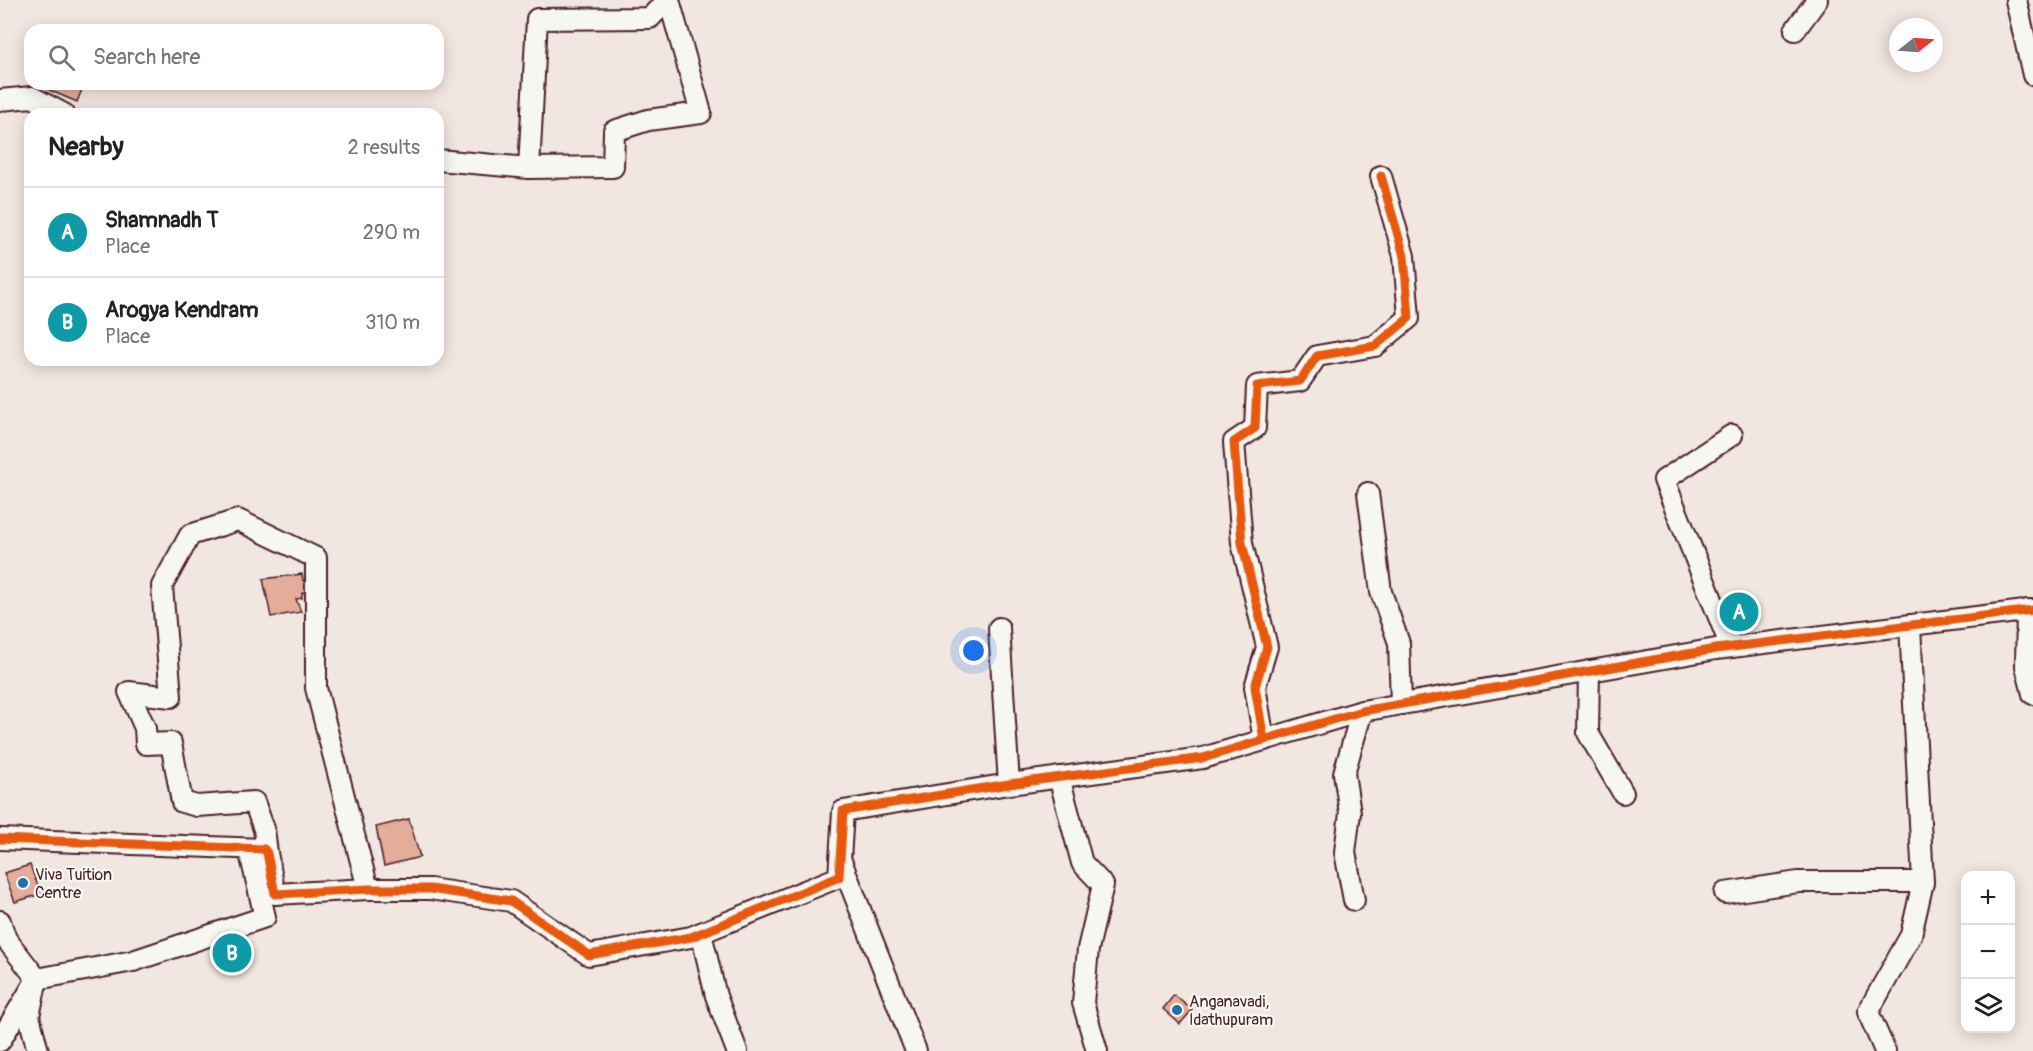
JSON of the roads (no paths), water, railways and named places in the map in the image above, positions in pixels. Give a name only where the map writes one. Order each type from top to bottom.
[{"type":"street","points":[[444,161],[530,168],[613,167],[614,130],[648,120],[700,114],[668,0],[650,18],[537,19],[530,168]]},
{"type":"street","points":[[1795,30],[1817,0]]},
{"type":"street","points":[[2016,0],[2033,75]]},
{"type":"street","points":[[0,100],[32,97],[51,108]]},
{"type":"street","points":[[1264,740],[1255,687],[1267,647],[1242,543],[1234,442],[1255,428],[1257,386],[1300,381],[1317,356],[1375,346],[1408,318],[1404,256],[1381,176]]},
{"type":"street","points":[[1731,647],[1664,480],[1732,435]]},
{"type":"street","points":[[1368,494],[1381,592],[1398,643],[1401,704]]},
{"type":"street","points":[[0,1041],[37,979],[133,961],[265,917],[258,851],[264,830],[254,802],[197,806],[182,802],[171,743],[146,744],[145,728],[129,692],[171,697],[162,586],[190,535],[238,520],[316,558],[316,688],[368,889]]},
{"type":"street","points":[[258,851],[275,894],[368,889],[430,890],[511,901],[589,955],[701,933],[839,877],[843,811],[1009,784],[1203,758],[1362,711],[1731,647],[2030,610],[2026,666],[2033,694]]},
{"type":"street","points":[[1885,1051],[1868,1012],[1911,935],[1923,882],[1911,625]]},
{"type":"street","points":[[999,628],[1009,784]]},
{"type":"street","points":[[1589,671],[1588,733],[1623,793]]},
{"type":"street","points":[[1354,900],[1346,852],[1350,813],[1344,773],[1362,711]]},
{"type":"street","points":[[1059,777],[1082,863],[1103,885],[1088,950],[1083,1003],[1097,1051]]},
{"type":"street","points":[[0,839],[258,851]]},
{"type":"street","points":[[840,858],[916,1051]]},
{"type":"street","points":[[1725,893],[1798,882],[1923,882]]},
{"type":"street","points":[[0,921],[6,939],[37,979],[29,1016],[39,1051]]},
{"type":"street","points":[[701,933],[717,996],[737,1051]]},
{"type":"place","name":"Shamnadh T","points":[[1739,612]]},
{"type":"place","name":"Viva Tuition Centre","points":[[23,883]]},
{"type":"place","name":"Arogya Kendram","points":[[232,953]]},
{"type":"place","name":"Anganavadi, Idathupuram","points":[[1177,1010]]}]
